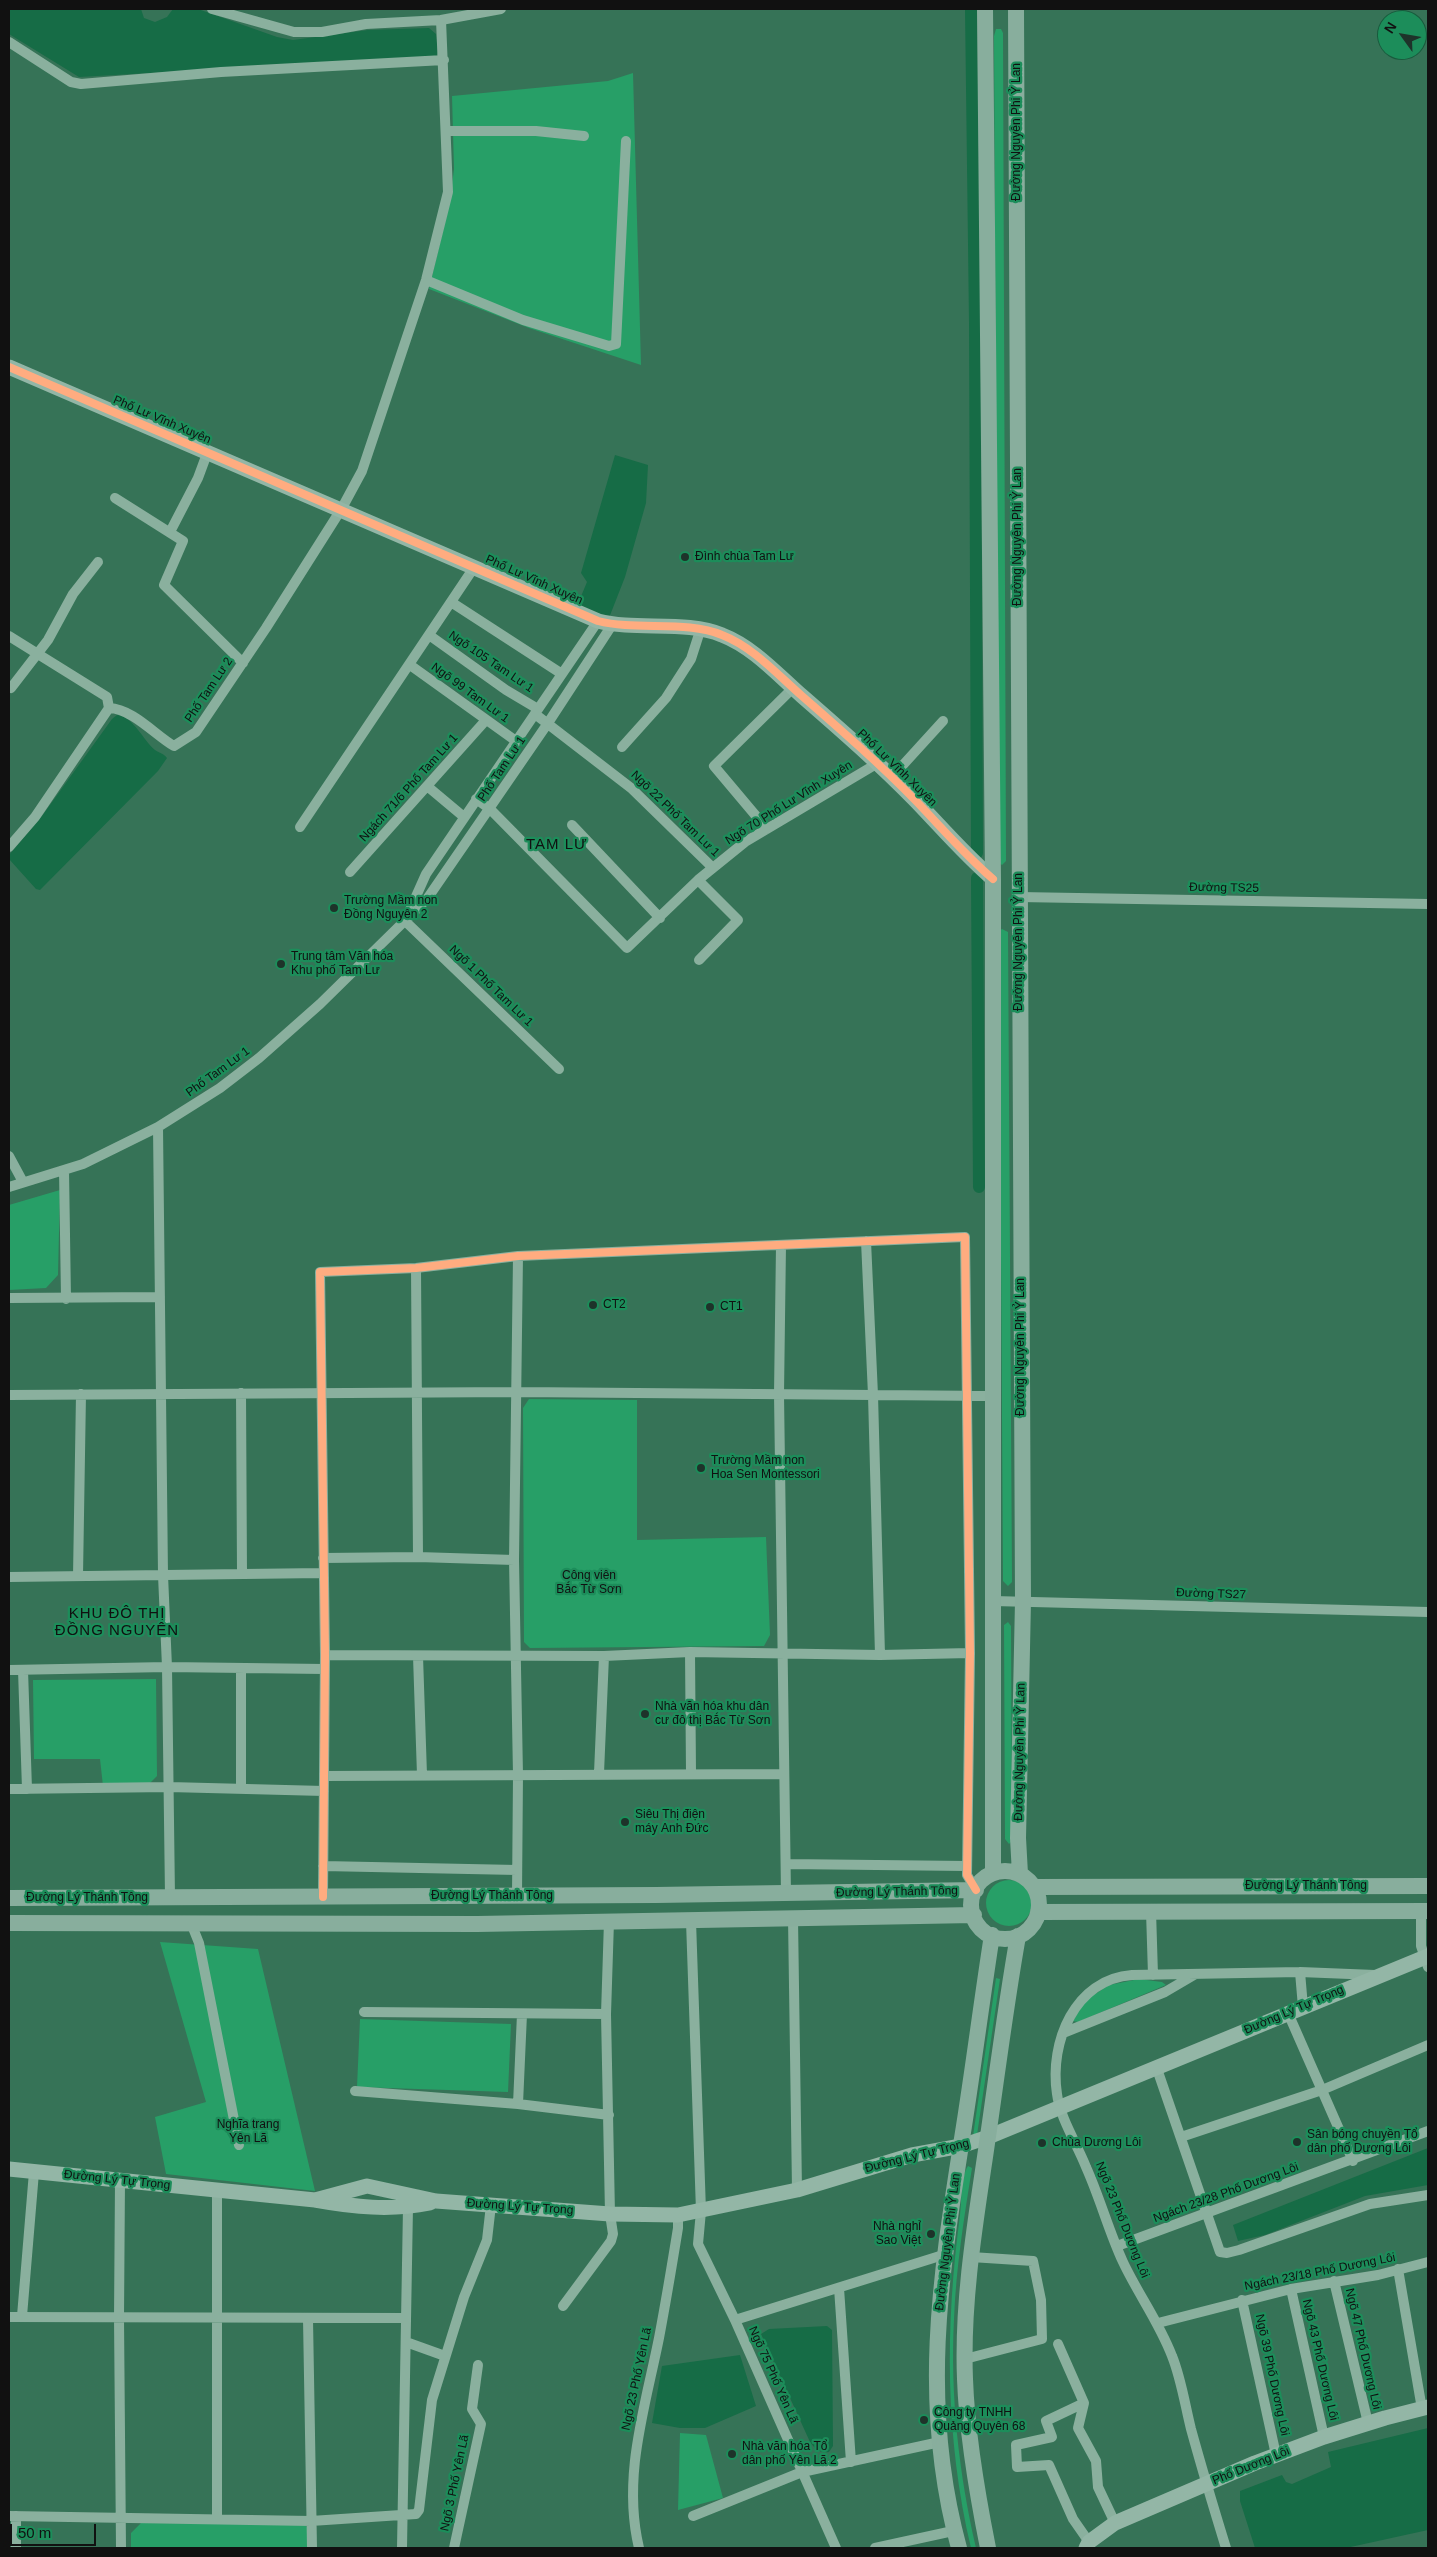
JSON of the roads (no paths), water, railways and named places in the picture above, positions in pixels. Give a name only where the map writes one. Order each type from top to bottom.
[{"type":"main road","name":"Đường Nguyên Phi Ỷ Lan","points":[[985,9],[993,879],[993,1874]]},
{"type":"main road","name":"Đường Nguyên Phi Ỷ Lan","points":[[1016,9],[1022,1601],[1018,1846],[1020,1874]]},
{"type":"main road","name":"Phố Lư Vĩnh Xuyên","points":[[9,366],[605,623],[700,630],[720,634],[742,644],[773,668],[878,763],[966,856],[993,879]]},
{"type":"main road","points":[[993,879],[1019,897]]},
{"type":"main road","points":[[1006,1871],[1020,1874],[1034,1888],[1038,1898],[1038,1912],[1031,1927],[1018,1936],[1004,1938],[992,1935],[981,1928],[974,1915],[972,1901],[976,1890],[982,1881],[993,1874],[1006,1871]]},
{"type":"main road","name":"Đường Lý Thánh Tông","points":[[1034,1888],[1428,1886]]},
{"type":"main road","name":"Đường Lý Thánh Tông","points":[[9,1898],[786,1894],[976,1890]]},
{"type":"main road","points":[[646,1895],[646,1921]]},
{"type":"main road","name":"Đường Lý Thánh Tông","points":[[1038,1912],[1425,1911]]},
{"type":"main road","name":"Đường Lý Thánh Tông","points":[[9,1923],[691,1921],[974,1915]]},
{"type":"main road","name":"Đường Nguyên Phi Ỷ Lan","points":[[959,2548],[953,2531],[940,2442],[936,2352],[943,2255],[992,1935]]},
{"type":"main road","name":"Đường Nguyên Phi Ỷ Lan","points":[[988,2548],[977,2495],[965,2359],[971,2257],[1018,1936]]},
{"type":"main road","name":"Đường Lý Tự Trọng","points":[[315,2200],[367,2186],[436,2201],[610,2214],[678,2216],[798,2190],[912,2155],[961,2146],[1060,2108],[1156,2066],[1377,1975],[1427,1960]]},
{"type":"main road","name":"Đường Lý Tự Trọng","points":[[9,2169],[315,2200],[361,2208],[408,2207],[436,2201]]},
{"type":"main road","name":"Phố Dương Lôi","points":[[1087,2545],[1115,2523],[1276,2455],[1324,2436],[1425,2408]]},
{"type":"street","points":[[212,9],[294,32],[322,32],[366,24],[441,20],[501,9]]},
{"type":"street","name":"Phố Tam Lư 2","points":[[110,708],[116,708],[133,717],[174,746],[196,732],[243,663],[342,508],[362,471],[426,280],[448,192],[444,54],[441,20]]},
{"type":"street","points":[[9,42],[71,82],[81,84],[444,54]]},
{"type":"street","points":[[446,131],[536,131],[584,136]]},
{"type":"street","points":[[426,280],[523,320],[609,346],[616,344],[626,141]]},
{"type":"street","points":[[170,532],[198,478],[208,451]]},
{"type":"street","points":[[115,498],[183,541],[164,585],[243,663]]},
{"type":"street","points":[[9,687],[11,688],[48,640],[73,594],[98,562]]},
{"type":"street","points":[[300,827],[475,566]]},
{"type":"street","points":[[451,602],[562,674]]},
{"type":"street","name":"Phố Tam Lư 1","points":[[405,921],[426,874],[464,817],[562,674],[605,623]]},
{"type":"street","name":"Phố Tam Lư 1","points":[[9,1187],[83,1164],[158,1127],[220,1088],[259,1058],[320,1004],[427,899],[548,724],[605,623]]},
{"type":"street","points":[[622,747],[666,698],[691,659],[700,630]]},
{"type":"street","name":"Ngõ 105 Tam Lư 1","points":[[430,635],[536,711],[548,724]]},
{"type":"street","points":[[9,636],[36,655],[106,697],[110,708],[35,817],[9,847]]},
{"type":"street","name":"Ngõ 99 Tam Lư 1","points":[[410,665],[516,742]]},
{"type":"street","points":[[767,829],[714,766],[793,688]]},
{"type":"street","name":"Ngách 71/6 Phố Tam Lư 1","points":[[350,872],[486,720]]},
{"type":"street","points":[[892,777],[942,721]]},
{"type":"street","name":"Ngõ 22 Phố Tam Lư 1","points":[[548,724],[632,788],[713,868]]},
{"type":"street","name":"Ngõ 70 Phố Lư Vĩnh Xuyên","points":[[490,809],[627,948],[698,880],[745,842],[878,763]]},
{"type":"street","points":[[427,786],[464,817]]},
{"type":"street","points":[[476,800],[490,809]]},
{"type":"street","points":[[572,825],[660,918]]},
{"type":"street","points":[[698,880],[738,920],[699,960]]},
{"type":"street","name":"Đường TS25","points":[[1019,897],[1428,904]]},
{"type":"street","name":"Ngõ 1 Phố Tam Lư 1","points":[[405,921],[559,1069]]},
{"type":"street","points":[[158,1127],[163,1575],[167,1667],[170,1898]]},
{"type":"street","points":[[9,1156],[23,1182]]},
{"type":"street","points":[[64,1170],[66,1299]]},
{"type":"street","points":[[323,1897],[325,1655],[322,1573],[320,1272],[416,1268],[518,1256],[965,1237],[970,1653],[967,1875],[976,1890]]},
{"type":"street","points":[[866,1241],[873,1395],[880,1655]]},
{"type":"street","points":[[781,1245],[778,1394],[786,1894]]},
{"type":"street","points":[[517,1895],[518,1775],[514,1560],[518,1392],[518,1256]]},
{"type":"street","points":[[416,1268],[418,1557]]},
{"type":"street","points":[[9,1298],[160,1298]]},
{"type":"street","points":[[9,1395],[518,1392],[993,1396]]},
{"type":"street","points":[[241,1393],[242,1574]]},
{"type":"street","points":[[78,1576],[81,1394]]},
{"type":"street","points":[[323,1558],[418,1557],[514,1560]]},
{"type":"street","points":[[9,1577],[322,1573]]},
{"type":"street","name":"Đường TS27","points":[[993,1600],[1428,1612]]},
{"type":"street","points":[[325,1655],[604,1656],[690,1652],[880,1655],[970,1653]]},
{"type":"street","points":[[690,1652],[691,1773]]},
{"type":"street","points":[[418,1656],[422,1775]]},
{"type":"street","points":[[599,1773],[604,1656]]},
{"type":"street","points":[[9,1670],[167,1667],[324,1669]]},
{"type":"street","points":[[240,1789],[241,1668]]},
{"type":"street","points":[[23,1670],[27,1789]]},
{"type":"street","points":[[324,1776],[599,1773],[784,1774]]},
{"type":"street","points":[[9,1789],[169,1787],[324,1791]]},
{"type":"street","points":[[786,1864],[967,1866]]},
{"type":"street","points":[[323,1866],[517,1870]]},
{"type":"street","points":[[1151,1911],[1153,1975]]},
{"type":"street","points":[[1425,1911],[1420,1938],[1427,1960]]},
{"type":"street","points":[[793,1918],[798,2190]]},
{"type":"street","points":[[562,2306],[611,2241],[613,2234],[610,2214],[606,2014],[609,1921]]},
{"type":"street","name":"Ngõ 75 Phố Yên Lã","points":[[691,1921],[701,2211],[698,2244],[735,2320],[836,2548]]},
{"type":"street","points":[[191,1923],[199,1943],[239,2145]]},
{"type":"street","points":[[1300,1972],[1303,2007]]},
{"type":"street","name":"Ngõ 23 Phố Dương Lôi","points":[[1226,2548],[1206,2484],[1173,2358],[1158,2323],[1138,2292],[1117,2246],[1094,2183],[1060,2108],[1056,2082],[1063,2033],[1076,2006],[1100,1984],[1121,1976],[1300,1972],[1377,1975]]},
{"type":"street","points":[[1063,2033],[1165,1992],[1195,1974]]},
{"type":"street","points":[[364,2012],[606,2014]]},
{"type":"street","points":[[1288,2013],[1352,2161]]},
{"type":"street","points":[[518,2104],[522,2014]]},
{"type":"street","points":[[1181,2137],[1322,2090],[1428,2045]]},
{"type":"street","points":[[1156,2066],[1220,2252],[1228,2253],[1370,2204],[1428,2195]]},
{"type":"street","points":[[355,2091],[518,2104],[609,2115]]},
{"type":"street","name":"Ngách 23/28 Phố Dương Lôi","points":[[1117,2246],[1352,2161],[1428,2131]]},
{"type":"street","points":[[22,2316],[34,2172]]},
{"type":"street","points":[[120,2180],[118,2318],[121,2548]]},
{"type":"street","points":[[217,2191],[217,2518]]},
{"type":"street","points":[[16,2548],[12,2516],[311,2521],[414,2515],[419,2510],[432,2400],[464,2297],[487,2240],[491,2205]]},
{"type":"street","points":[[402,2548],[408,2207]]},
{"type":"street","name":"Ngõ 23 Phố Yên Lã","points":[[639,2548],[634,2530],[631,2492],[635,2452],[660,2336],[678,2228],[678,2216]]},
{"type":"street","points":[[735,2320],[943,2255]]},
{"type":"street","points":[[965,2359],[1042,2339],[1041,2300],[1033,2261],[971,2257]]},
{"type":"street","name":"Ngách 23/18 Phố Dương Lôi","points":[[1158,2323],[1291,2288],[1334,2282],[1428,2262]]},
{"type":"street","points":[[1398,2269],[1425,2408]]},
{"type":"street","name":"Ngõ 47 Phố Dương Lôi","points":[[1334,2282],[1368,2423]]},
{"type":"street","points":[[839,2288],[851,2462]]},
{"type":"street","name":"Ngõ 43 Phố Dương Lôi","points":[[1291,2288],[1324,2436]]},
{"type":"street","name":"Ngõ 39 Phố Dương Lôi","points":[[1242,2300],[1276,2455]]},
{"type":"street","points":[[9,2317],[406,2318]]},
{"type":"street","points":[[308,2319],[312,2548]]},
{"type":"street","points":[[406,2342],[445,2356]]},
{"type":"street","points":[[1058,2344],[1084,2403],[1078,2428],[1096,2461],[1098,2487],[1115,2523]]},
{"type":"street","name":"Ngõ 3 Phố Yên Lã","points":[[454,2548],[481,2424],[472,2409],[478,2365]]},
{"type":"street","points":[[1084,2403],[1046,2421],[1052,2437],[1016,2445],[1017,2467],[1049,2466],[1087,2545]]},
{"type":"street","points":[[693,2516],[802,2472],[940,2442]]},
{"type":"street","points":[[875,2548],[953,2531]]},
{"type":"waterway","points":[[971,9],[975,322],[977,853]]},
{"type":"waterway","points":[[977,878],[979,1187]]},
{"type":"place","name":"Đình chùa Tam Lư","points":[[685,557]]},
{"type":"place","name":"Trường Mầm non Đồng Nguyên 2","points":[[334,908]]},
{"type":"place","name":"Trung tâm Văn hóa Khu phố Tam Lư","points":[[281,964]]},
{"type":"place","name":"CT2","points":[[593,1305]]},
{"type":"place","name":"CT1","points":[[710,1307]]},
{"type":"place","name":"Trường Mầm non Hoa Sen Montessori","points":[[701,1468]]},
{"type":"place","name":"Nhà văn hóa khu dân cư đô thị Bắc Từ Sơn","points":[[645,1714]]},
{"type":"place","name":"Siêu Thị điện máy Anh Đức","points":[[625,1822]]},
{"type":"place","name":"Sân bóng chuyền Tổ dân phố Dương Lôi","points":[[1297,2142]]},
{"type":"place","name":"Chùa Dương Lôi","points":[[1042,2143]]},
{"type":"place","name":"Nhà nghỉ Sao Việt","points":[[931,2234]]},
{"type":"place","name":"Công ty TNHH Quảng Quyên 68","points":[[924,2420]]},
{"type":"place","name":"Nhà văn hóa Tổ dân phố Yên Lã 2","points":[[732,2454]]},
{"type":"district","name":"TAM LƯ","points":[[557,845]]},
{"type":"district","name":"KHU ĐÔ THỊ ĐỒNG NGUYÊN","points":[[117,1622]]},
{"type":"park label","name":"Công viên Bắc Từ Sơn","points":[[589,1583]]},
{"type":"park label","name":"Nghĩa trang Yên Lã","points":[[248,2132]]}]
